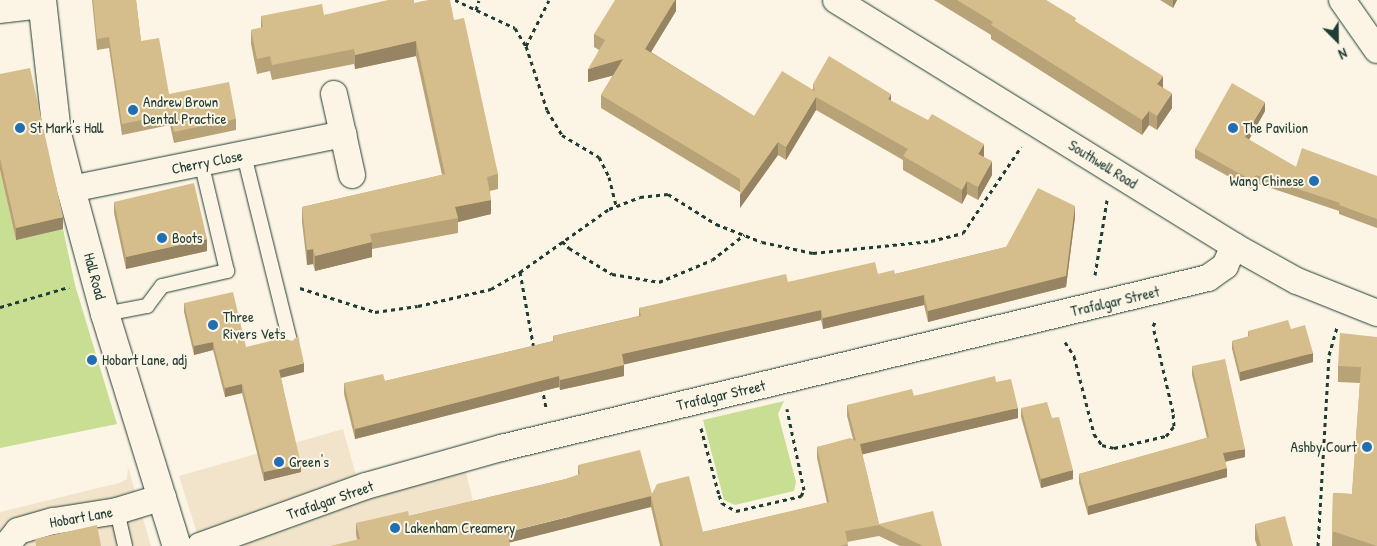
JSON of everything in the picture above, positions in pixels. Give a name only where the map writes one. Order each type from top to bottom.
[{"type":"street","name":"Southwell Road","points":[[836,0],[1038,122],[1234,246],[1296,281],[1377,314]]},
{"type":"street","points":[[1342,0],[1377,50]]},
{"type":"street","points":[[0,10],[42,3]]},
{"type":"street","name":"Hall Road","points":[[42,3],[57,134],[105,314],[177,546]]},
{"type":"street","points":[[334,94],[352,175]]},
{"type":"street","name":"Cherry Close","points":[[71,189],[342,134]]},
{"type":"street","name":"Trafalgar Street","points":[[200,546],[366,486],[551,436],[1208,278],[1225,266],[1234,246]]},
{"type":"street","name":"Hobart Lane","points":[[6,546],[18,531],[54,521],[117,511],[163,496]]},
{"type":"lane","points":[[244,155],[290,341]]},
{"type":"lane","points":[[105,314],[147,306],[162,286],[227,271],[200,162]]},
{"type":"lane","points":[[117,511],[125,546]]},
{"type":"path","points":[[455,0],[515,28],[526,46],[547,110],[562,135],[600,157],[609,178],[616,206]]},
{"type":"path","points":[[476,10],[479,0]]},
{"type":"path","points":[[526,46],[550,0]]},
{"type":"path","points":[[278,289],[303,288],[375,312],[418,306],[491,289],[520,272],[562,241],[616,206],[640,197],[668,194],[716,224],[744,235],[813,253],[884,248],[963,233],[1038,122]]},
{"type":"path","points":[[1097,306],[1094,285],[1106,202],[1120,175]]},
{"type":"path","points":[[562,241],[569,248],[612,274],[660,282],[712,260],[744,235]]},
{"type":"path","points":[[520,272],[535,356]]},
{"type":"path","points":[[0,307],[96,278]]},
{"type":"path","points":[[1051,316],[1057,338],[1068,344],[1074,356],[1094,434],[1102,445],[1114,448],[1166,436],[1174,426],[1174,412],[1153,326],[1162,310],[1157,291]]},
{"type":"path","points":[[1318,546],[1329,355],[1345,302]]},
{"type":"path","points":[[689,403],[693,418],[701,428],[719,495],[729,509],[736,511],[801,496],[804,490],[786,413],[788,401],[797,394],[794,378]]},
{"type":"path","points":[[541,382],[551,436]]},
{"type":"shaded area","points":[[343,429],[356,475],[460,448],[484,546],[201,546],[179,476]]},
{"type":"shaded area","points":[[128,467],[151,546],[0,546],[0,512],[119,483],[127,479]]},
{"type":"green space","points":[[0,170],[16,240],[63,229],[75,285],[117,424],[0,448]]},
{"type":"green space","points":[[784,401],[778,414],[796,482],[794,491],[735,505],[724,500],[703,420]]},
{"type":"building","points":[[93,0],[136,0],[141,41],[159,38],[169,94],[229,82],[236,119],[174,132],[170,114],[122,124],[109,37],[97,39]]},
{"type":"building","points":[[388,0],[414,0],[414,3],[428,0],[450,0],[454,20],[464,18],[498,174],[487,177],[491,200],[455,207],[458,218],[370,234],[372,242],[315,256],[313,249],[307,250],[302,207],[445,174],[416,41],[355,55],[354,49],[272,65],[270,56],[257,59],[251,30],[263,27],[261,16],[322,4],[324,15]]},
{"type":"building","points":[[615,0],[675,0],[645,49],[754,116],[782,71],[815,91],[813,84],[829,56],[891,94],[888,99],[928,120],[932,114],[984,144],[978,154],[992,161],[978,187],[967,181],[962,190],[903,156],[908,149],[816,97],[786,147],[778,142],[740,195],[740,179],[601,95],[623,59],[588,69],[605,40],[594,34]]},
{"type":"building","points":[[957,0],[1046,0],[1076,18],[1075,21],[1163,76],[1157,84],[1172,93],[1157,116],[1149,111],[1142,120],[991,25],[993,22]]},
{"type":"building","name":"St Mark's Hall","points":[[30,68],[63,217],[16,228],[0,158],[0,74]]},
{"type":"building","points":[[1232,83],[1265,102],[1245,137],[1296,167],[1302,148],[1377,176],[1377,219],[1339,205],[1340,203],[1256,175],[1253,181],[1195,149]]},
{"type":"building","name":"Boots","points":[[194,183],[207,239],[126,257],[114,202]]},
{"type":"building","points":[[1038,188],[1075,206],[1066,276],[928,311],[924,295],[823,318],[821,310],[622,354],[624,365],[560,380],[559,376],[355,429],[344,383],[383,374],[385,381],[554,341],[553,336],[641,316],[639,308],[786,274],[788,282],[875,262],[878,274],[894,270],[895,274],[1006,247]]},
{"type":"building","points":[[233,292],[246,347],[283,338],[292,341],[298,336],[304,363],[279,370],[301,464],[264,472],[242,384],[225,388],[213,342],[194,346],[184,303]]},
{"type":"building","points":[[1288,320],[1291,329],[1305,325],[1313,353],[1240,372],[1232,341],[1249,336],[1248,331]]},
{"type":"building","name":"Ashby Court","points":[[1340,333],[1377,337],[1377,546],[1332,531],[1333,493],[1352,494],[1361,367],[1338,366]]},
{"type":"building","points":[[1225,359],[1245,449],[1223,453],[1227,468],[1088,506],[1079,474],[1209,437],[1192,366]]},
{"type":"building","points":[[995,376],[996,382],[1011,379],[1018,408],[860,444],[879,524],[933,511],[942,546],[923,546],[879,525],[845,531],[848,544],[840,546],[663,546],[651,496],[508,532],[510,546],[330,546],[360,539],[356,523],[408,511],[409,516],[566,479],[580,474],[578,465],[640,450],[652,494],[657,484],[689,476],[703,532],[829,502],[817,447],[850,438],[856,441],[847,405],[912,389],[914,396]]},
{"type":"building","points":[[1047,402],[1052,418],[1059,417],[1073,470],[1041,479],[1021,408]]},
{"type":"building","points":[[1285,516],[1293,546],[1261,546],[1255,524]]},
{"type":"building","points":[[97,525],[101,546],[36,546],[35,539]]},
{"type":"place","name":"Andrew Brown Dental Practice","points":[[133,110]]},
{"type":"place","name":"St Mark's Hall","points":[[20,128]]},
{"type":"place","name":"The Pavilion","points":[[1233,128]]},
{"type":"place","name":"Wang Chinese","points":[[1314,181]]},
{"type":"place","name":"Boots","points":[[162,238]]},
{"type":"place","name":"Three Rivers Vets","points":[[213,325]]},
{"type":"place","name":"Hobart Lane, adj","points":[[92,360]]},
{"type":"place","name":"Ashby Court","points":[[1367,447]]},
{"type":"place","name":"Green's","points":[[279,462]]},
{"type":"place","name":"Lakenham Creamery","points":[[395,528]]}]
